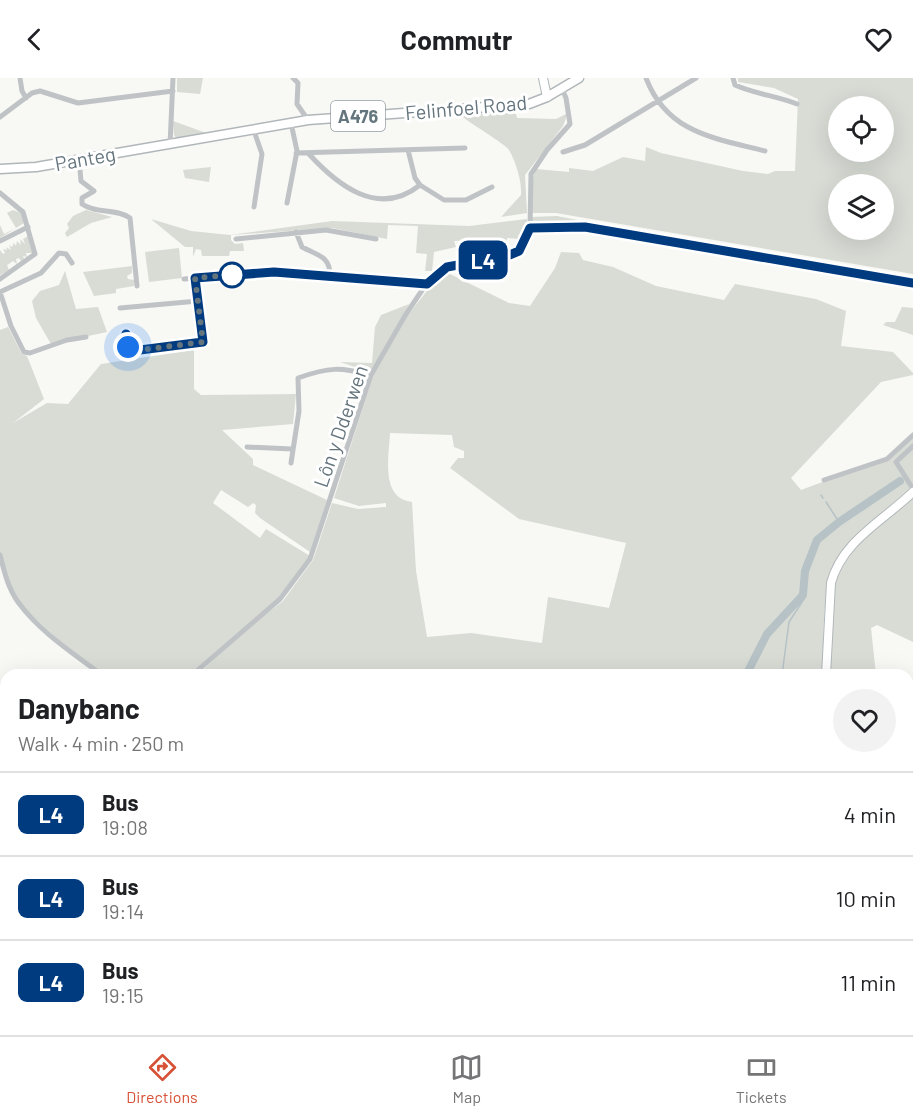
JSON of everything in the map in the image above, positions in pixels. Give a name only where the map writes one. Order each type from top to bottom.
[{"type":"main road","points":[[543,78],[547,98]]},
{"type":"main road","name":"Felinfoel Road","points":[[170,145],[308,120],[529,104],[547,98],[579,78]]},
{"type":"main road","name":"Panteg","points":[[0,169],[27,168],[170,145]]},
{"type":"main road","points":[[826,669],[831,584],[834,571],[858,538],[913,490]]},
{"type":"street","points":[[20,78],[22,92],[26,98]]},
{"type":"street","points":[[170,145],[173,78]]},
{"type":"street","points":[[292,78],[298,83],[298,107],[308,120]]},
{"type":"street","points":[[646,78],[657,102],[666,113],[685,127],[765,151]]},
{"type":"street","points":[[562,152],[585,145],[696,78]]},
{"type":"street","points":[[733,78],[735,85],[746,90],[773,95],[797,104]]},
{"type":"street","points":[[562,89],[568,105],[570,124],[547,150],[531,174],[530,225],[585,227],[913,283]]},
{"type":"street","points":[[0,117],[32,93],[40,92],[78,103],[173,91]]},
{"type":"street","points":[[287,203],[296,153],[291,123]]},
{"type":"street","points":[[254,131],[262,154],[254,207]]},
{"type":"street","points":[[296,153],[465,148]]},
{"type":"street","points":[[408,150],[415,178],[420,185],[435,196],[452,202],[466,200],[492,187]]},
{"type":"street","points":[[308,153],[364,197],[376,200],[397,199],[420,185]]},
{"type":"street","points":[[79,159],[81,181],[94,191],[82,198],[82,204],[89,208],[124,214],[130,218],[137,286]]},
{"type":"street","points":[[0,193],[9,204],[23,212],[35,254],[0,279]]},
{"type":"street","name":"Lôn y Dderwen","points":[[199,669],[280,599],[310,559],[371,375],[427,284],[447,267],[500,258],[519,251],[530,225]]},
{"type":"street","points":[[0,241],[28,227]]},
{"type":"street","points":[[236,239],[326,230],[376,239]]},
{"type":"street","points":[[296,232],[302,247],[326,259],[330,265],[330,275]]},
{"type":"street","points":[[72,263],[66,254],[59,253],[41,273],[0,292],[10,326],[24,352],[30,353],[67,340],[86,338]]},
{"type":"street","points":[[184,279],[274,272],[427,284]]},
{"type":"street","points":[[126,334],[128,347],[132,351],[201,343],[204,340],[195,278]]},
{"type":"street","points":[[120,308],[198,301]]},
{"type":"street","points":[[291,463],[299,411],[298,378],[324,368],[342,367],[371,375]]},
{"type":"street","points":[[824,480],[887,459],[913,435]]},
{"type":"street","points":[[913,446],[896,462],[913,490]]},
{"type":"street","points":[[247,447],[292,449]]},
{"type":"street","points":[[0,555],[7,582],[18,602],[48,634],[94,669]]},
{"type":"shaded area","points":[[177,78],[203,78],[200,94],[177,92]]},
{"type":"shaded area","points":[[738,78],[913,78],[913,274],[556,213],[531,213],[530,187],[536,169],[569,172],[569,168],[593,171],[623,157],[645,161],[646,147],[661,153],[743,171],[768,174],[775,171],[795,171],[798,99],[774,88],[738,82]]},
{"type":"shaded area","points":[[515,110],[517,118],[556,119],[568,113],[563,126],[525,175],[527,213],[501,217],[521,195],[514,160],[506,147],[459,114]]},
{"type":"shaded area","points":[[173,121],[209,134],[177,139],[174,135]]},
{"type":"shaded area","points":[[211,167],[209,182],[185,178],[183,170]]},
{"type":"shaded area","points":[[13,210],[21,213],[24,223],[16,228],[7,213]]},
{"type":"shaded area","points":[[86,210],[112,217],[91,223],[67,237],[65,233],[69,228],[67,224],[73,216]]},
{"type":"shaded area","points":[[557,216],[587,222],[586,224],[538,225],[532,223],[531,217]]},
{"type":"shaded area","points":[[151,219],[191,231],[230,235],[332,221],[469,226],[527,219],[527,222],[525,240],[519,250],[519,239],[507,238],[507,256],[470,260],[469,257],[479,253],[474,240],[454,241],[456,247],[434,252],[432,271],[425,271],[427,254],[416,253],[418,226],[388,225],[387,239],[332,228],[231,235],[231,240],[235,244],[243,243],[244,251],[230,251],[229,256],[202,256],[201,250],[196,249],[193,257],[193,247],[185,247]]},
{"type":"shaded area","points":[[0,225],[4,234],[16,228],[0,238]]},
{"type":"shaded area","points":[[28,236],[33,253],[26,253],[27,257],[23,256],[24,259],[21,261],[19,258],[16,259],[17,264],[13,261],[7,265],[9,270],[0,275],[0,250],[3,254],[5,253],[3,249],[7,250],[6,247],[11,250],[9,245],[12,247],[14,243],[16,246],[17,241],[21,245],[20,239],[25,244],[23,239]]},
{"type":"shaded area","points":[[672,239],[913,279],[913,281]]},
{"type":"shaded area","points":[[179,248],[182,278],[149,282],[145,252]]},
{"type":"shaded area","points":[[561,252],[579,253],[583,260],[613,267],[656,286],[724,300],[735,284],[816,299],[846,311],[841,346],[893,352],[913,375],[881,382],[791,478],[801,490],[892,456],[913,435],[913,642],[877,625],[871,628],[875,669],[826,669],[831,583],[843,554],[835,564],[827,593],[823,669],[204,669],[248,628],[283,601],[313,560],[332,503],[358,509],[386,507],[386,503],[359,506],[334,498],[373,376],[408,315],[430,287],[448,273],[509,303],[530,306],[555,268]],"holes":[[[390,433],[452,435],[454,447],[464,451],[464,458],[458,458],[450,468],[519,519],[626,543],[609,608],[548,597],[542,643],[471,633],[427,637],[416,571],[412,502],[402,499],[391,485],[388,464]]]},
{"type":"shaded area","points":[[132,266],[132,273],[127,276],[128,279],[134,280],[134,286],[116,289],[116,293],[94,296],[83,272]]},
{"type":"shaded area","points":[[65,271],[76,309],[98,307],[107,332],[51,344],[36,318],[32,301],[40,291],[59,285]]},
{"type":"shaded area","points":[[409,304],[373,368],[367,371],[340,362],[372,363],[375,327],[381,315]]},
{"type":"shaded area","points":[[902,307],[913,308],[913,335],[883,325],[886,322],[895,322]]},
{"type":"shaded area","points":[[8,327],[22,354],[27,356],[44,399],[13,423],[47,403],[68,404],[101,364],[194,350],[194,389],[201,395],[296,394],[293,424],[222,430],[253,459],[253,465],[327,500],[310,552],[260,518],[255,513],[256,505],[253,503],[248,507],[221,490],[213,503],[260,538],[266,529],[310,556],[278,598],[195,669],[96,669],[70,651],[18,602],[0,559],[0,330]]},
{"type":"waterway","points":[[749,669],[767,634],[803,595],[805,571],[817,540],[839,522],[900,481]]},
{"type":"waterway","points":[[826,502],[839,522]]},
{"type":"waterway","points":[[783,669],[789,622],[804,599]]},
{"type":"bus line","name":"L4","points":[[126,334],[129,350],[132,351],[203,342],[195,278],[274,272],[427,284],[447,267],[494,259],[519,251],[526,241],[530,228],[585,227],[913,283]]},
{"type":"route","points":[[128,347],[132,351],[203,342],[195,278],[232,275]]}]
